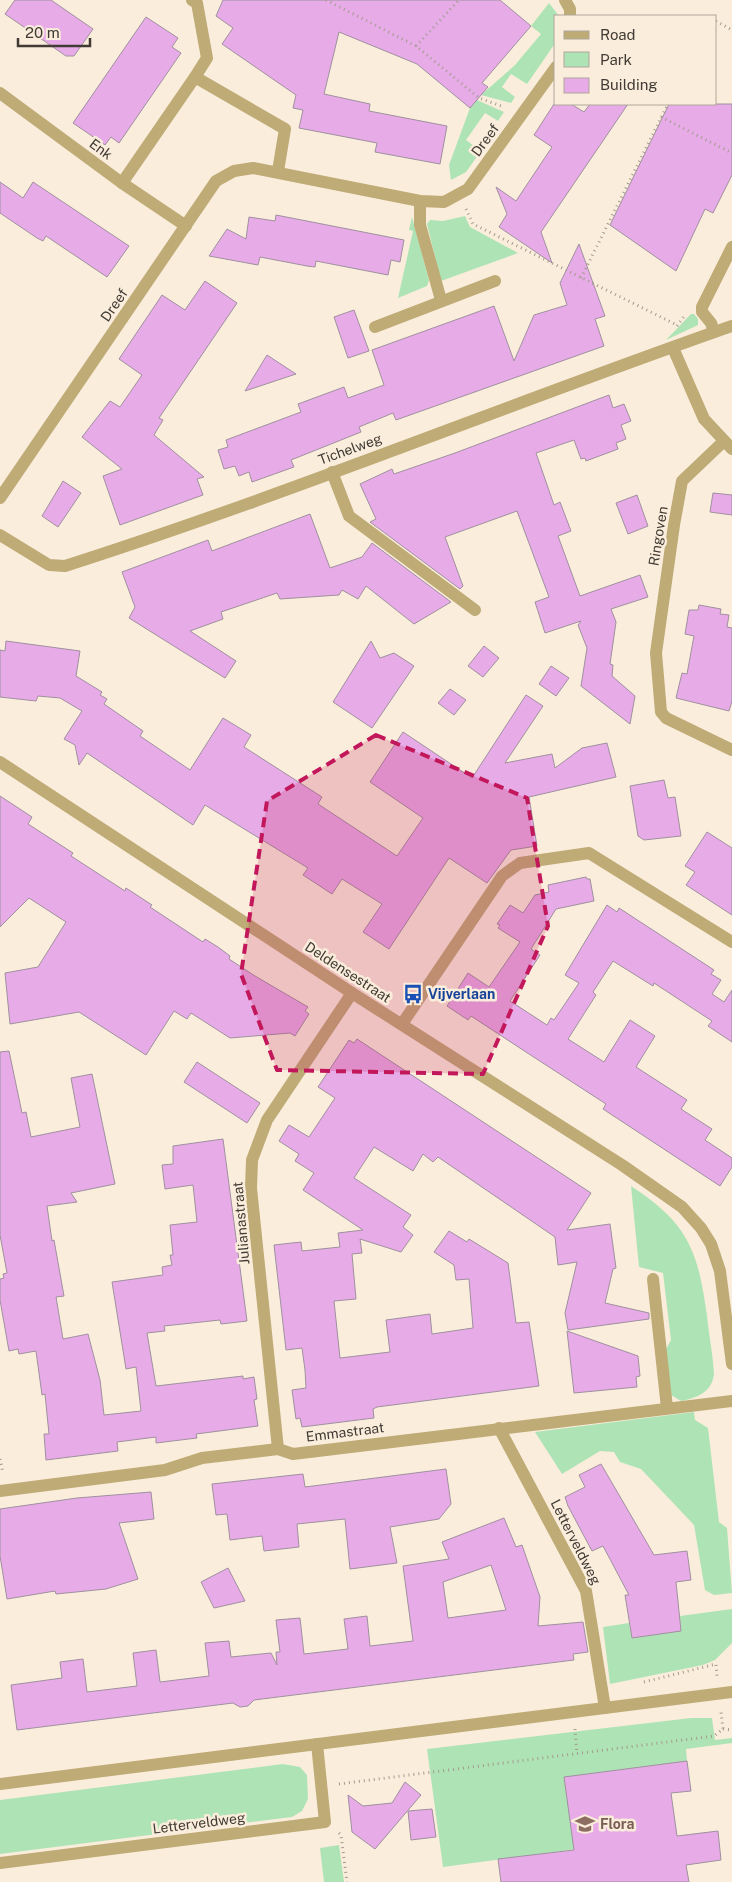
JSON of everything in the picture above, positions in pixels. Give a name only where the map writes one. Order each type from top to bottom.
[{"type":"street","points":[[122,183],[207,58],[197,3],[192,0]]},
{"type":"street","points":[[565,0],[570,8],[570,15]]},
{"type":"street","name":"Dreef","points":[[0,498],[216,181],[234,171],[253,168],[420,201],[444,202],[468,189],[554,69]]},
{"type":"street","points":[[195,77],[285,129],[278,172]]},
{"type":"street","name":"Enk","points":[[0,93],[122,183],[186,226]]},
{"type":"street","points":[[420,201],[420,224],[441,300]]},
{"type":"street","points":[[714,332],[711,323],[702,312],[703,304],[732,247]]},
{"type":"street","points":[[374,327],[494,281]]},
{"type":"street","name":"Tichelweg","points":[[0,535],[49,565],[65,566],[179,530],[732,326]]},
{"type":"street","name":"Ringoven","points":[[673,348],[704,419],[728,445],[682,481],[656,652],[661,712],[666,718],[732,750]]},
{"type":"street","points":[[332,472],[349,516],[474,610]]},
{"type":"street","name":"Deldensestraat","points":[[0,762],[352,993],[622,1165],[682,1207],[701,1228],[726,1270],[732,1364]]},
{"type":"street","points":[[402,1024],[502,876],[520,863],[589,853],[732,942]]},
{"type":"street","name":"Julianastraat","points":[[278,1449],[251,1188],[252,1160],[267,1120],[352,993]]},
{"type":"street","points":[[653,1279],[667,1408]]},
{"type":"street","name":"Emmastraat","points":[[0,1491],[165,1470],[202,1458],[278,1449],[294,1454],[732,1401]]},
{"type":"street","name":"Letterveldweg","points":[[498,1428],[586,1591],[605,1708]]},
{"type":"street","points":[[0,1784],[726,1693]]},
{"type":"street","points":[[317,1744],[325,1822]]},
{"type":"street","name":"Letterveldweg","points":[[0,1863],[325,1822]]},
{"type":"path","points":[[326,0],[416,46],[479,98],[521,115]]},
{"type":"path","points":[[335,5],[336,0]]},
{"type":"path","points":[[416,46],[459,0]]},
{"type":"path","points":[[717,22],[732,30]]},
{"type":"path","points":[[581,278],[667,105]]},
{"type":"path","points":[[661,117],[732,153]]},
{"type":"path","points":[[458,194],[473,224],[677,325]]},
{"type":"path","points":[[673,329],[693,299],[703,304]]},
{"type":"path","points":[[637,1684],[716,1664],[726,1693],[723,1729]]},
{"type":"path","points":[[335,1784],[714,1736],[723,1729],[732,1730]]},
{"type":"path","points":[[325,1822],[342,1835]]},
{"type":"path","points":[[340,1826],[347,1882]]},
{"type":"highlighted area","points":[[376,735],[527,798],[548,926],[483,1074],[277,1070],[241,974],[267,801]]},
{"type":"green space","points":[[549,3],[558,15],[554,15],[554,45],[527,84],[511,74],[502,87],[515,97],[511,103],[481,95],[515,65],[541,34],[531,26]]},
{"type":"green space","points":[[477,100],[504,112],[498,121],[485,113],[466,140],[481,151],[466,172],[451,180],[449,165],[470,108]]},
{"type":"green space","points":[[465,216],[470,227],[518,253],[441,281],[427,224],[430,220],[443,221]]},
{"type":"green space","points":[[412,217],[429,280],[427,286],[398,298],[413,231],[409,230]]},
{"type":"green space","points":[[691,314],[694,314],[698,319],[698,325],[666,340]]},
{"type":"green space","points":[[631,1186],[666,1213],[678,1227],[694,1256],[704,1293],[714,1374],[707,1390],[687,1400],[681,1401],[671,1395],[664,1353],[671,1340],[663,1273],[639,1267]]},
{"type":"green space","points":[[694,1412],[695,1420],[708,1428],[719,1522],[727,1528],[732,1593],[714,1595],[705,1590],[694,1525],[641,1469],[620,1462],[614,1452],[600,1451],[562,1474],[535,1432]]},
{"type":"green space","points":[[732,1609],[732,1643],[715,1660],[703,1665],[610,1684],[603,1627],[629,1623],[632,1638],[681,1631],[680,1616]]},
{"type":"green space","points":[[691,1718],[712,1718],[715,1740],[732,1738],[732,1743],[686,1749],[687,1761],[565,1777],[614,1844],[443,1867],[427,1749]]},
{"type":"green space","points":[[283,1764],[300,1767],[307,1775],[308,1799],[302,1811],[292,1817],[0,1854],[0,1800]]},
{"type":"green space","points":[[339,1845],[344,1882],[324,1882],[320,1848]]},
{"type":"building","points":[[15,0],[51,0],[93,29],[74,56],[66,56],[5,14]]},
{"type":"building","points":[[223,0],[500,0],[531,26],[482,83],[488,87],[470,108],[417,64],[339,32],[324,94],[370,104],[369,111],[447,126],[440,164],[375,152],[377,143],[299,128],[303,110],[293,108],[296,95],[222,44],[233,28],[216,16]]},
{"type":"building","points":[[146,17],[178,38],[172,47],[181,53],[119,143],[111,137],[105,145],[73,123]]},
{"type":"building","points":[[554,104],[573,105],[584,112],[589,105],[627,105],[541,232],[552,263],[499,227],[507,214],[496,187],[516,201],[552,147],[534,135]]},
{"type":"building","points":[[732,104],[732,175],[713,213],[705,209],[676,271],[610,225],[669,105]]},
{"type":"building","points":[[0,182],[23,198],[33,182],[129,246],[107,277],[46,236],[43,241],[37,238],[0,213]]},
{"type":"building","points":[[276,215],[404,240],[400,262],[391,260],[388,275],[316,261],[315,267],[260,257],[258,265],[209,256],[227,229],[246,239],[249,217],[275,221]]},
{"type":"building","points":[[579,244],[605,316],[595,319],[604,346],[396,420],[393,413],[359,427],[361,432],[291,460],[294,467],[252,482],[249,472],[239,476],[235,466],[224,469],[218,450],[228,447],[226,440],[301,412],[298,404],[344,387],[348,398],[384,385],[372,350],[494,306],[514,361],[534,315],[567,305],[560,283]]},
{"type":"building","points":[[205,281],[237,303],[159,418],[163,420],[154,435],[204,477],[197,479],[203,495],[120,525],[103,476],[122,469],[82,437],[110,401],[120,407],[142,375],[119,359],[162,295],[185,310]]},
{"type":"building","points":[[354,310],[369,351],[348,358],[334,317]]},
{"type":"building","points":[[267,355],[296,374],[245,391]]},
{"type":"building","points":[[609,395],[613,408],[624,404],[631,421],[621,425],[626,439],[616,443],[618,449],[586,461],[585,458],[581,459],[574,440],[536,453],[554,505],[560,502],[571,531],[558,536],[580,596],[640,575],[648,597],[611,609],[616,622],[610,664],[613,665],[612,676],[635,696],[630,724],[581,686],[587,648],[578,625],[581,621],[545,633],[535,602],[549,597],[517,511],[445,537],[463,586],[460,589],[370,522],[376,519],[360,484],[392,469],[394,474]]},
{"type":"building","points":[[63,481],[81,493],[58,527],[42,516]]},
{"type":"building","points":[[713,493],[732,495],[732,515],[710,512]]},
{"type":"building","points":[[637,495],[648,526],[628,534],[616,503]]},
{"type":"building","points":[[310,514],[330,568],[362,557],[372,543],[451,602],[414,624],[366,586],[358,599],[342,590],[339,595],[280,599],[277,593],[221,612],[223,619],[190,631],[236,661],[225,678],[129,618],[135,607],[122,572],[208,540],[212,551]]},
{"type":"building","points":[[699,605],[721,609],[720,614],[729,615],[727,627],[732,628],[732,701],[729,711],[676,698],[682,673],[687,674],[694,636],[685,634],[689,610],[698,610]]},
{"type":"building","points":[[6,641],[80,651],[76,676],[102,692],[100,695],[107,699],[104,704],[143,731],[140,736],[190,770],[223,718],[251,735],[244,747],[322,797],[318,804],[397,856],[423,818],[370,782],[403,732],[472,778],[526,695],[543,706],[505,763],[552,754],[555,768],[582,748],[607,743],[616,777],[529,797],[537,846],[511,850],[487,883],[449,858],[389,949],[363,932],[382,904],[342,879],[332,894],[303,875],[308,868],[205,805],[193,825],[87,753],[79,765],[75,745],[64,739],[82,711],[60,698],[38,696],[36,701],[0,697],[0,650],[5,651]]},
{"type":"building","points":[[371,641],[380,658],[394,653],[414,666],[372,728],[333,702]]},
{"type":"building","points":[[484,646],[499,658],[483,677],[468,666]]},
{"type":"building","points":[[551,666],[569,678],[556,696],[539,684]]},
{"type":"building","points":[[450,689],[466,700],[454,715],[438,703]]},
{"type":"building","points":[[664,780],[668,798],[675,797],[681,836],[644,840],[638,836],[630,786]]},
{"type":"building","points":[[0,796],[32,817],[28,824],[73,853],[71,856],[125,891],[126,888],[152,905],[150,907],[203,942],[205,939],[218,947],[230,956],[229,959],[255,976],[308,1007],[305,1011],[309,1014],[295,1036],[290,1033],[230,1038],[191,1013],[187,1019],[174,1011],[146,1055],[79,1012],[10,1024],[5,973],[38,967],[66,922],[29,898],[0,927]]},
{"type":"building","points":[[707,832],[732,848],[732,915],[686,885],[695,872],[685,866]]},
{"type":"building","points":[[586,877],[590,879],[594,901],[556,909],[531,949],[540,955],[510,1001],[547,1025],[551,1018],[554,1020],[579,983],[565,975],[607,905],[617,912],[619,908],[714,970],[711,974],[721,980],[712,994],[724,1002],[732,990],[732,1042],[708,1026],[712,1021],[654,983],[653,986],[613,961],[593,992],[596,995],[568,1039],[604,1062],[630,1020],[655,1036],[636,1067],[687,1100],[681,1109],[712,1129],[705,1140],[732,1158],[732,1167],[720,1186],[603,1109],[606,1104],[471,1016],[468,1020],[447,1006],[468,973],[489,987],[520,942],[498,928],[500,925],[497,924],[510,905],[523,913],[535,895],[549,892],[548,885]]},
{"type":"building","points":[[357,1039],[591,1193],[567,1230],[610,1224],[616,1268],[613,1269],[605,1303],[649,1313],[649,1319],[568,1330],[565,1313],[577,1262],[558,1265],[555,1237],[438,1157],[433,1162],[423,1154],[413,1171],[374,1147],[354,1178],[411,1215],[403,1227],[413,1235],[401,1252],[360,1239],[362,1253],[352,1254],[356,1299],[334,1301],[340,1358],[390,1352],[386,1320],[430,1314],[432,1334],[473,1328],[469,1279],[456,1280],[454,1265],[434,1252],[449,1231],[467,1242],[469,1239],[508,1263],[516,1323],[529,1322],[539,1386],[377,1407],[373,1409],[374,1418],[302,1427],[300,1418],[296,1419],[292,1390],[306,1388],[302,1348],[286,1350],[274,1245],[301,1242],[302,1251],[340,1247],[338,1233],[363,1230],[303,1190],[314,1173],[295,1161],[299,1154],[279,1141],[289,1125],[309,1137],[335,1098],[318,1087],[349,1040],[354,1043]]},
{"type":"building","points":[[9,1051],[22,1113],[26,1112],[31,1137],[80,1127],[71,1078],[92,1074],[115,1184],[71,1193],[77,1202],[47,1206],[52,1241],[54,1240],[64,1296],[56,1297],[63,1339],[88,1334],[100,1380],[104,1415],[141,1411],[136,1367],[126,1369],[112,1282],[163,1275],[162,1267],[172,1265],[170,1225],[197,1222],[193,1185],[165,1189],[162,1165],[173,1164],[173,1146],[223,1139],[247,1321],[221,1324],[220,1320],[164,1326],[165,1331],[147,1333],[156,1386],[243,1376],[243,1379],[254,1377],[257,1399],[254,1400],[258,1426],[196,1434],[197,1438],[156,1443],[156,1437],[117,1442],[118,1451],[46,1460],[44,1434],[49,1434],[45,1394],[42,1395],[36,1351],[19,1354],[18,1349],[9,1351],[0,1300],[0,1279],[4,1278],[3,1274],[7,1273],[0,1235],[0,1052]]},
{"type":"building","points":[[197,1062],[260,1103],[247,1123],[184,1082]]},
{"type":"building","points":[[567,1331],[638,1356],[640,1376],[636,1377],[637,1387],[574,1393]]},
{"type":"building","points":[[601,1464],[654,1555],[687,1551],[691,1580],[676,1582],[681,1631],[632,1638],[625,1595],[629,1595],[603,1546],[592,1551],[568,1506],[565,1497],[585,1487],[579,1475]]},
{"type":"building","points":[[446,1469],[451,1504],[439,1519],[390,1527],[397,1563],[350,1569],[345,1519],[297,1524],[299,1547],[264,1551],[262,1536],[230,1540],[227,1514],[216,1515],[212,1484],[303,1474],[305,1487]]},
{"type":"building","points":[[151,1492],[154,1519],[119,1523],[138,1579],[106,1589],[56,1594],[55,1591],[7,1599],[0,1556],[0,1509],[77,1498]]},
{"type":"building","points":[[504,1518],[516,1547],[522,1545],[540,1597],[538,1626],[583,1622],[588,1652],[573,1654],[574,1660],[254,1700],[248,1706],[240,1707],[233,1703],[17,1730],[11,1685],[62,1678],[60,1662],[83,1659],[87,1692],[137,1686],[133,1653],[156,1650],[160,1682],[209,1676],[205,1643],[229,1641],[231,1657],[271,1653],[277,1665],[276,1652],[280,1652],[276,1620],[300,1618],[304,1654],[348,1649],[344,1619],[367,1616],[370,1646],[413,1641],[403,1566],[449,1559],[442,1542]],"holes":[[[491,1565],[506,1610],[448,1618],[443,1582]]]},
{"type":"building","points":[[228,1568],[245,1601],[214,1608],[201,1582]]},
{"type":"building","points":[[687,1761],[691,1791],[671,1793],[677,1836],[718,1831],[721,1860],[686,1865],[689,1882],[501,1882],[498,1859],[574,1850],[564,1777]]},
{"type":"building","points":[[405,1782],[421,1795],[375,1849],[352,1832],[348,1795],[363,1806],[392,1803]]},
{"type":"building","points":[[432,1809],[436,1837],[411,1840],[408,1811]]},
{"type":"place","name":"Vijverlaan","points":[[413,994]]},
{"type":"place","name":"Flora","points":[[585,1824]]}]
